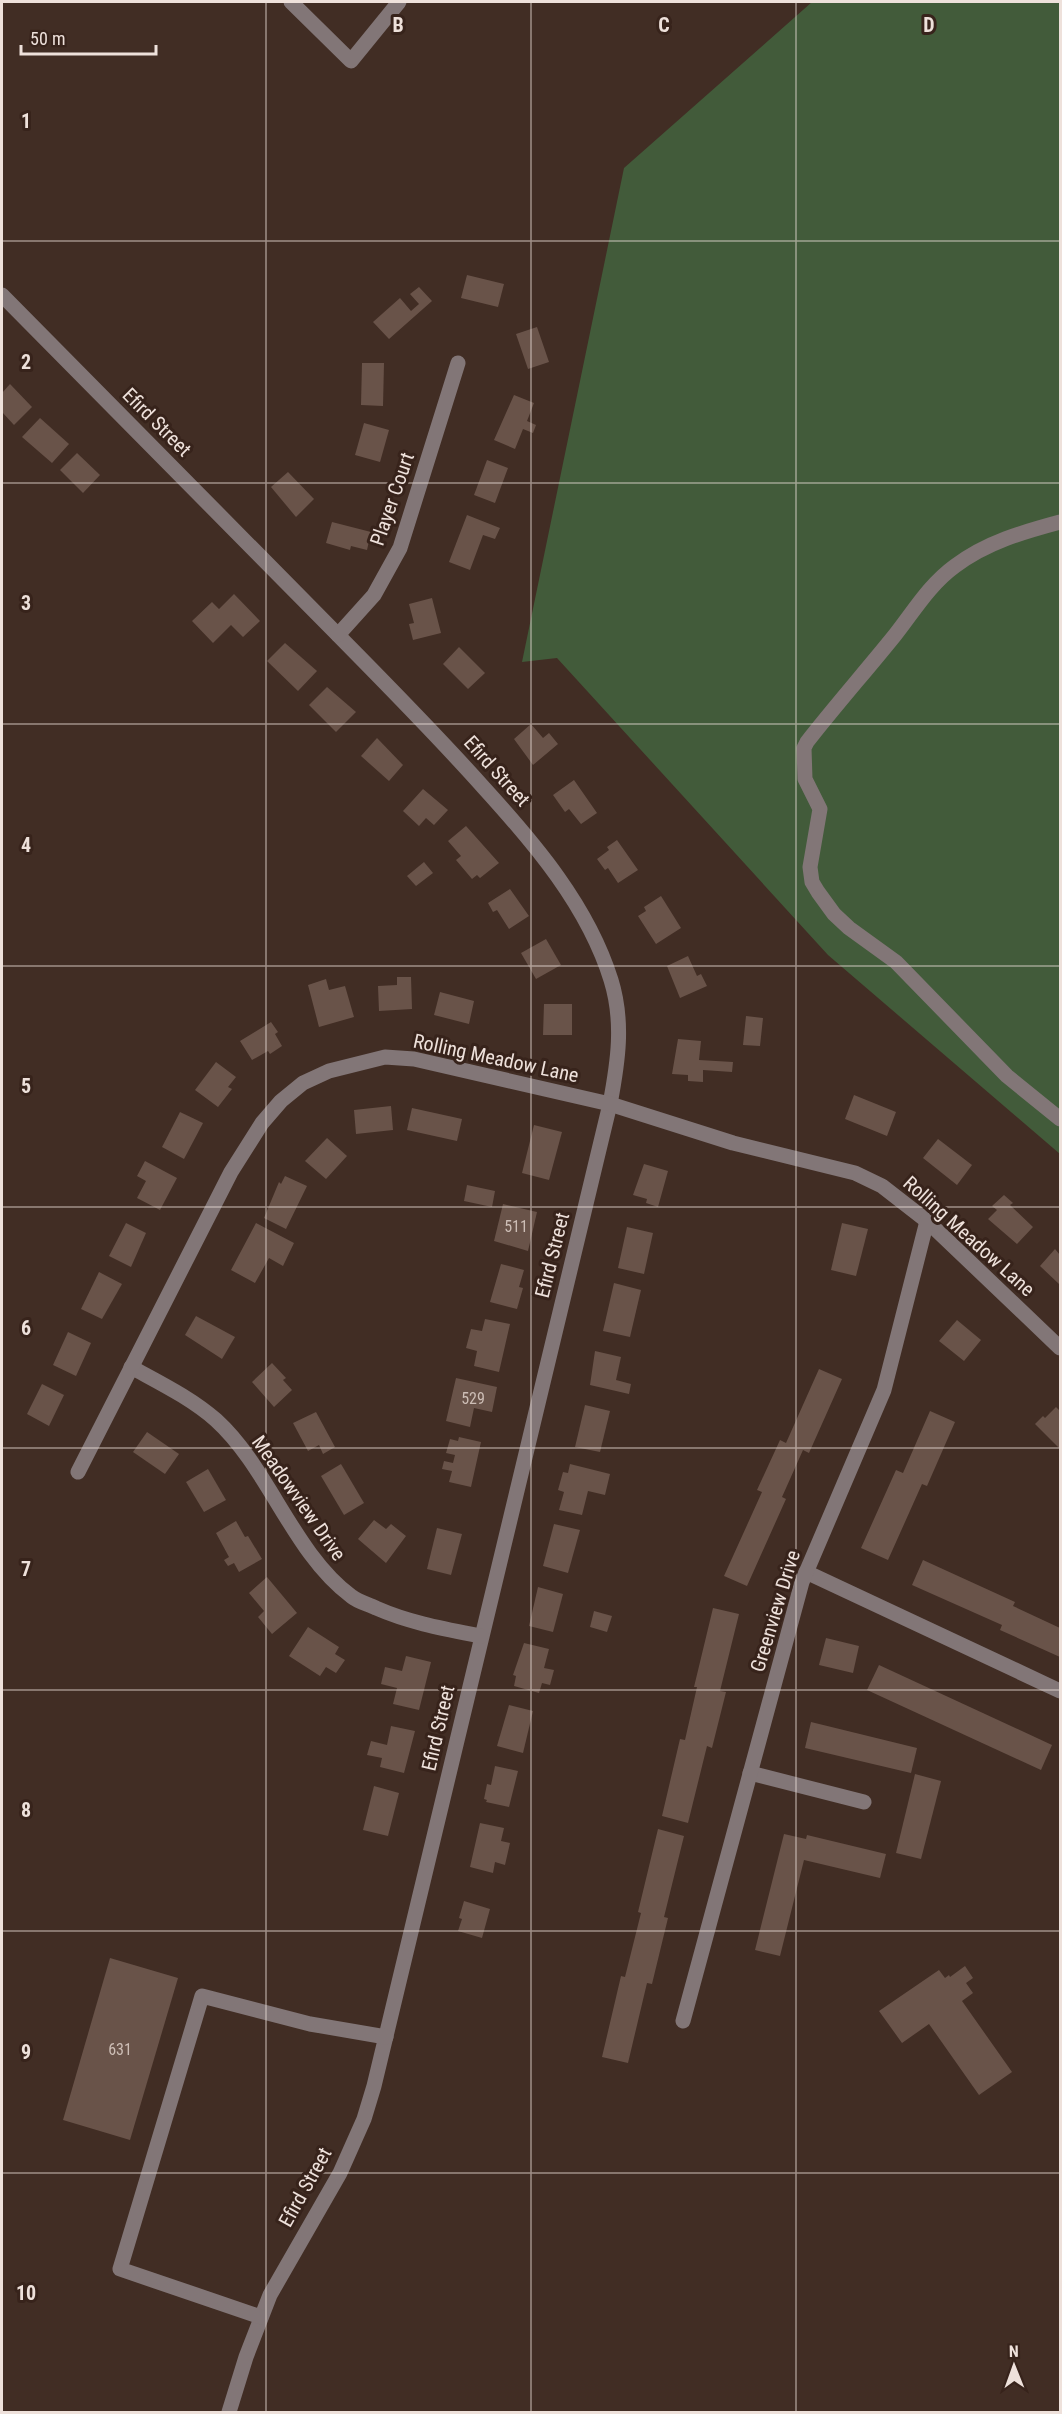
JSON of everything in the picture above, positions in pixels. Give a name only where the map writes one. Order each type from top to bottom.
[{"type":"street","points":[[291,2],[351,61],[399,2]]},
{"type":"street","name":"Efird Street","points":[[2,295],[447,747],[524,832],[574,903],[601,953],[611,980],[617,1008],[620,1037],[610,1104],[386,2037],[364,2119],[340,2173],[286,2265],[261,2317],[229,2412]]},
{"type":"street","name":"Player Court","points":[[338,636],[374,595],[400,548],[458,363]]},
{"type":"street","points":[[1060,522],[1024,531],[996,542],[954,567],[917,603],[895,636],[807,742],[804,755],[805,779],[820,809],[810,867],[812,882],[818,892],[834,914],[849,928],[896,962],[1007,1076],[1060,1119]]},
{"type":"street","name":"Rolling Meadow Lane","points":[[78,1472],[241,1155],[262,1123],[281,1101],[303,1083],[329,1071],[385,1057],[414,1059],[610,1104],[733,1143],[855,1173],[882,1186],[927,1221],[1060,1348]]},
{"type":"street","name":"Greenview Drive","points":[[683,2021],[806,1572],[884,1390],[927,1221]]},
{"type":"street","name":"Meadowview Drive","points":[[131,1367],[186,1398],[216,1421],[240,1447],[325,1574],[353,1598],[425,1626],[481,1636]]},
{"type":"street","points":[[806,1572],[1060,1691]]},
{"type":"street","points":[[750,1773],[864,1802]]},
{"type":"street","points":[[261,2317],[120,2268],[202,1996],[310,2024],[386,2037]]},
{"type":"green space","points":[[812,2],[1060,2],[1060,1154],[828,955],[557,658],[522,662],[624,168]]},
{"type":"building","points":[[467,275],[504,284],[498,307],[461,298]]},
{"type":"building","points":[[419,287],[432,301],[389,339],[373,322],[400,298],[411,311],[419,304],[410,294]]},
{"type":"building","points":[[537,327],[549,362],[528,369],[516,334]]},
{"type":"building","points":[[362,363],[384,363],[383,406],[361,405]]},
{"type":"building","points":[[10,384],[32,407],[14,425],[2,412],[2,393]]},
{"type":"building","points":[[514,395],[534,403],[527,421],[536,425],[533,433],[523,429],[515,449],[494,440]]},
{"type":"building","points":[[40,418],[69,444],[52,463],[22,437]]},
{"type":"building","points":[[364,423],[389,430],[380,462],[355,455]]},
{"type":"building","points":[[77,453],[100,475],[83,493],[60,470]]},
{"type":"building","points":[[487,460],[508,468],[495,503],[474,495]]},
{"type":"building","points":[[288,472],[314,499],[296,517],[271,487]]},
{"type":"building","points":[[467,515],[500,528],[495,539],[483,535],[470,570],[449,562]]},
{"type":"building","points":[[332,522],[371,532],[367,550],[351,546],[350,550],[326,543]]},
{"type":"building","points":[[234,594],[260,621],[243,637],[231,625],[213,643],[192,621],[212,602],[219,609]]},
{"type":"building","points":[[432,598],[441,633],[413,640],[409,624],[414,623],[409,604]]},
{"type":"building","points":[[285,643],[317,671],[298,691],[267,661]]},
{"type":"building","points":[[459,647],[485,673],[468,689],[443,664]]},
{"type":"building","points":[[327,687],[356,712],[336,732],[309,705]]},
{"type":"building","points":[[531,724],[543,738],[549,733],[558,744],[533,765],[514,739]]},
{"type":"building","points":[[377,738],[403,765],[389,781],[361,756]]},
{"type":"building","points":[[574,780],[597,813],[581,824],[569,809],[565,812],[553,795]]},
{"type":"building","points":[[423,789],[448,810],[434,825],[426,818],[419,826],[403,811]]},
{"type":"building","points":[[466,826],[499,863],[480,878],[477,875],[472,879],[456,860],[461,856],[448,841]]},
{"type":"building","points":[[617,840],[638,870],[618,883],[608,868],[605,870],[597,859],[609,850],[607,847]]},
{"type":"building","points":[[424,862],[433,873],[416,886],[407,876]]},
{"type":"building","points":[[510,889],[529,916],[509,929],[497,910],[493,912],[488,903]]},
{"type":"building","points":[[661,896],[681,928],[656,944],[638,916],[646,911],[644,907]]},
{"type":"building","points":[[546,939],[561,965],[536,979],[521,953]]},
{"type":"building","points":[[688,956],[697,976],[701,974],[707,986],[680,998],[667,966]]},
{"type":"building","points":[[397,977],[411,977],[412,1009],[379,1011],[378,986],[397,985]]},
{"type":"building","points":[[326,979],[329,990],[345,986],[354,1017],[319,1027],[308,985]]},
{"type":"building","points":[[440,992],[474,1001],[469,1024],[434,1015]]},
{"type":"building","points":[[544,1004],[572,1004],[572,1035],[543,1035]]},
{"type":"building","points":[[746,1016],[763,1018],[760,1046],[743,1045]]},
{"type":"building","points":[[271,1022],[278,1032],[275,1034],[282,1046],[270,1054],[268,1051],[252,1060],[240,1041]]},
{"type":"building","points":[[678,1039],[701,1041],[699,1060],[733,1062],[732,1072],[703,1070],[703,1082],[688,1081],[688,1075],[672,1074]]},
{"type":"building","points":[[216,1062],[236,1077],[228,1087],[232,1089],[218,1107],[195,1090]]},
{"type":"building","points":[[854,1095],[896,1112],[887,1136],[845,1119]]},
{"type":"building","points":[[391,1106],[393,1130],[356,1134],[354,1110]]},
{"type":"building","points":[[412,1108],[462,1119],[457,1141],[407,1130]]},
{"type":"building","points":[[180,1112],[203,1123],[184,1159],[162,1147]]},
{"type":"building","points":[[534,1125],[562,1132],[549,1180],[522,1173]]},
{"type":"building","points":[[327,1138],[347,1156],[326,1179],[305,1161]]},
{"type":"building","points":[[938,1139],[972,1165],[957,1185],[923,1158]]},
{"type":"building","points":[[145,1161],[177,1178],[160,1210],[137,1198],[146,1181],[137,1176]]},
{"type":"building","points":[[644,1164],[668,1171],[658,1207],[646,1203],[647,1199],[633,1195]]},
{"type":"building","points":[[285,1176],[307,1186],[286,1229],[264,1218],[279,1182],[281,1184]]},
{"type":"building","points":[[467,1185],[495,1191],[492,1207],[464,1201]]},
{"type":"building","points":[[1004,1195],[1013,1203],[1010,1205],[1033,1227],[1017,1244],[988,1219],[997,1210],[992,1206]]},
{"type":"building","points":[[503,1204],[537,1212],[528,1251],[494,1241]]},
{"type":"building","points":[[126,1223],[146,1233],[131,1267],[109,1256]]},
{"type":"building","points":[[256,1223],[294,1243],[283,1266],[269,1258],[255,1283],[231,1270]]},
{"type":"building","points":[[842,1223],[868,1229],[856,1276],[831,1270]]},
{"type":"building","points":[[627,1227],[653,1233],[644,1274],[618,1268]]},
{"type":"building","points":[[1055,1249],[1060,1255],[1059,1284],[1040,1266]]},
{"type":"building","points":[[501,1264],[524,1270],[519,1287],[523,1288],[517,1309],[490,1302]]},
{"type":"building","points":[[99,1272],[122,1284],[102,1319],[81,1309]]},
{"type":"building","points":[[614,1283],[641,1290],[630,1337],[603,1331]]},
{"type":"building","points":[[196,1316],[235,1337],[222,1359],[185,1335]]},
{"type":"building","points":[[485,1319],[510,1324],[499,1372],[474,1366],[477,1351],[466,1348],[471,1329],[482,1331]]},
{"type":"building","points":[[957,1320],[981,1340],[964,1361],[939,1341]]},
{"type":"building","points":[[68,1332],[91,1343],[76,1376],[53,1365]]},
{"type":"building","points":[[595,1351],[621,1357],[616,1380],[631,1384],[629,1394],[590,1385]]},
{"type":"building","points":[[272,1363],[286,1378],[283,1380],[292,1390],[274,1407],[252,1382]]},
{"type":"building","points":[[819,1369],[842,1379],[809,1453],[803,1450],[782,1497],[786,1499],[747,1586],[724,1576],[762,1492],[757,1490],[780,1440],[786,1443]]},
{"type":"building","points":[[456,1378],[497,1387],[492,1412],[474,1408],[470,1427],[446,1421]]},
{"type":"building","points":[[42,1384],[64,1395],[49,1426],[27,1414]]},
{"type":"building","points":[[585,1405],[610,1411],[600,1452],[575,1447]]},
{"type":"building","points":[[1056,1407],[1060,1411],[1060,1449],[1035,1424]]},
{"type":"building","points":[[930,1411],[955,1422],[927,1486],[922,1484],[888,1560],[861,1548],[896,1470],[903,1473]]},
{"type":"building","points":[[316,1412],[335,1447],[323,1454],[319,1445],[308,1451],[293,1423]]},
{"type":"building","points":[[147,1432],[179,1454],[165,1474],[133,1452]]},
{"type":"building","points":[[459,1437],[481,1442],[471,1487],[449,1482],[452,1471],[442,1469],[444,1461],[453,1463],[455,1455],[446,1453],[450,1439],[458,1441]]},
{"type":"building","points":[[341,1464],[364,1503],[344,1515],[321,1476]]},
{"type":"building","points":[[570,1464],[610,1474],[605,1495],[588,1491],[582,1515],[559,1510],[564,1492],[558,1490],[563,1472],[568,1473]]},
{"type":"building","points":[[208,1469],[226,1500],[204,1512],[186,1482]]},
{"type":"building","points":[[374,1520],[386,1529],[391,1524],[406,1536],[386,1563],[358,1539]]},
{"type":"building","points":[[236,1521],[262,1559],[239,1572],[234,1563],[228,1566],[224,1560],[229,1557],[216,1533]]},
{"type":"building","points":[[554,1524],[580,1530],[568,1573],[543,1566]]},
{"type":"building","points":[[437,1528],[462,1534],[451,1575],[427,1569]]},
{"type":"building","points":[[923,1560],[1015,1602],[1013,1606],[1060,1628],[1060,1657],[1000,1630],[1002,1625],[912,1585]]},
{"type":"building","points":[[267,1577],[297,1613],[272,1634],[258,1617],[264,1611],[249,1593]]},
{"type":"building","points":[[538,1587],[563,1594],[553,1632],[529,1626]]},
{"type":"building","points":[[713,1608],[739,1614],[720,1691],[726,1692],[712,1748],[707,1746],[688,1823],[662,1816],[680,1739],[685,1740],[697,1687],[694,1687]]},
{"type":"building","points":[[594,1611],[612,1616],[607,1632],[590,1627]]},
{"type":"building","points":[[308,1627],[339,1647],[335,1654],[345,1660],[336,1673],[326,1667],[320,1676],[289,1656]]},
{"type":"building","points":[[826,1638],[859,1646],[853,1673],[819,1665]]},
{"type":"building","points":[[524,1643],[549,1649],[544,1668],[554,1670],[550,1685],[542,1683],[539,1693],[514,1686],[516,1676],[513,1675]]},
{"type":"building","points":[[406,1656],[431,1662],[419,1710],[393,1704],[397,1688],[381,1684],[385,1667],[402,1671]]},
{"type":"building","points":[[879,1665],[1052,1745],[1041,1770],[867,1690]]},
{"type":"building","points":[[509,1705],[533,1711],[523,1753],[497,1746]]},
{"type":"building","points":[[811,1722],[917,1748],[911,1773],[805,1748]]},
{"type":"building","points":[[391,1726],[415,1731],[404,1773],[380,1767],[382,1758],[367,1755],[371,1741],[387,1745]]},
{"type":"building","points":[[495,1766],[518,1771],[509,1807],[486,1802],[487,1800],[484,1799],[487,1784],[491,1785]]},
{"type":"building","points":[[915,1774],[941,1781],[921,1859],[896,1853]]},
{"type":"building","points":[[374,1786],[399,1793],[388,1836],[363,1830]]},
{"type":"building","points":[[480,1823],[504,1828],[501,1841],[510,1843],[505,1865],[495,1862],[493,1873],[470,1867]]},
{"type":"building","points":[[658,1829],[684,1836],[664,1917],[668,1918],[652,1984],[647,1983],[628,2063],[602,2057],[621,1976],[625,1977],[641,1913],[638,1912]]},
{"type":"building","points":[[784,1834],[806,1839],[807,1835],[886,1854],[880,1878],[804,1860],[780,1956],[755,1950]]},
{"type":"building","points":[[464,1901],[490,1909],[482,1938],[458,1931]]},
{"type":"building","points":[[110,1958],[178,1978],[130,2140],[63,2120]]},
{"type":"building","points":[[965,1966],[973,1978],[966,1983],[973,1993],[962,2001],[1012,2072],[979,2095],[929,2024],[902,2043],[879,2011],[939,1970],[945,1978]]}]
